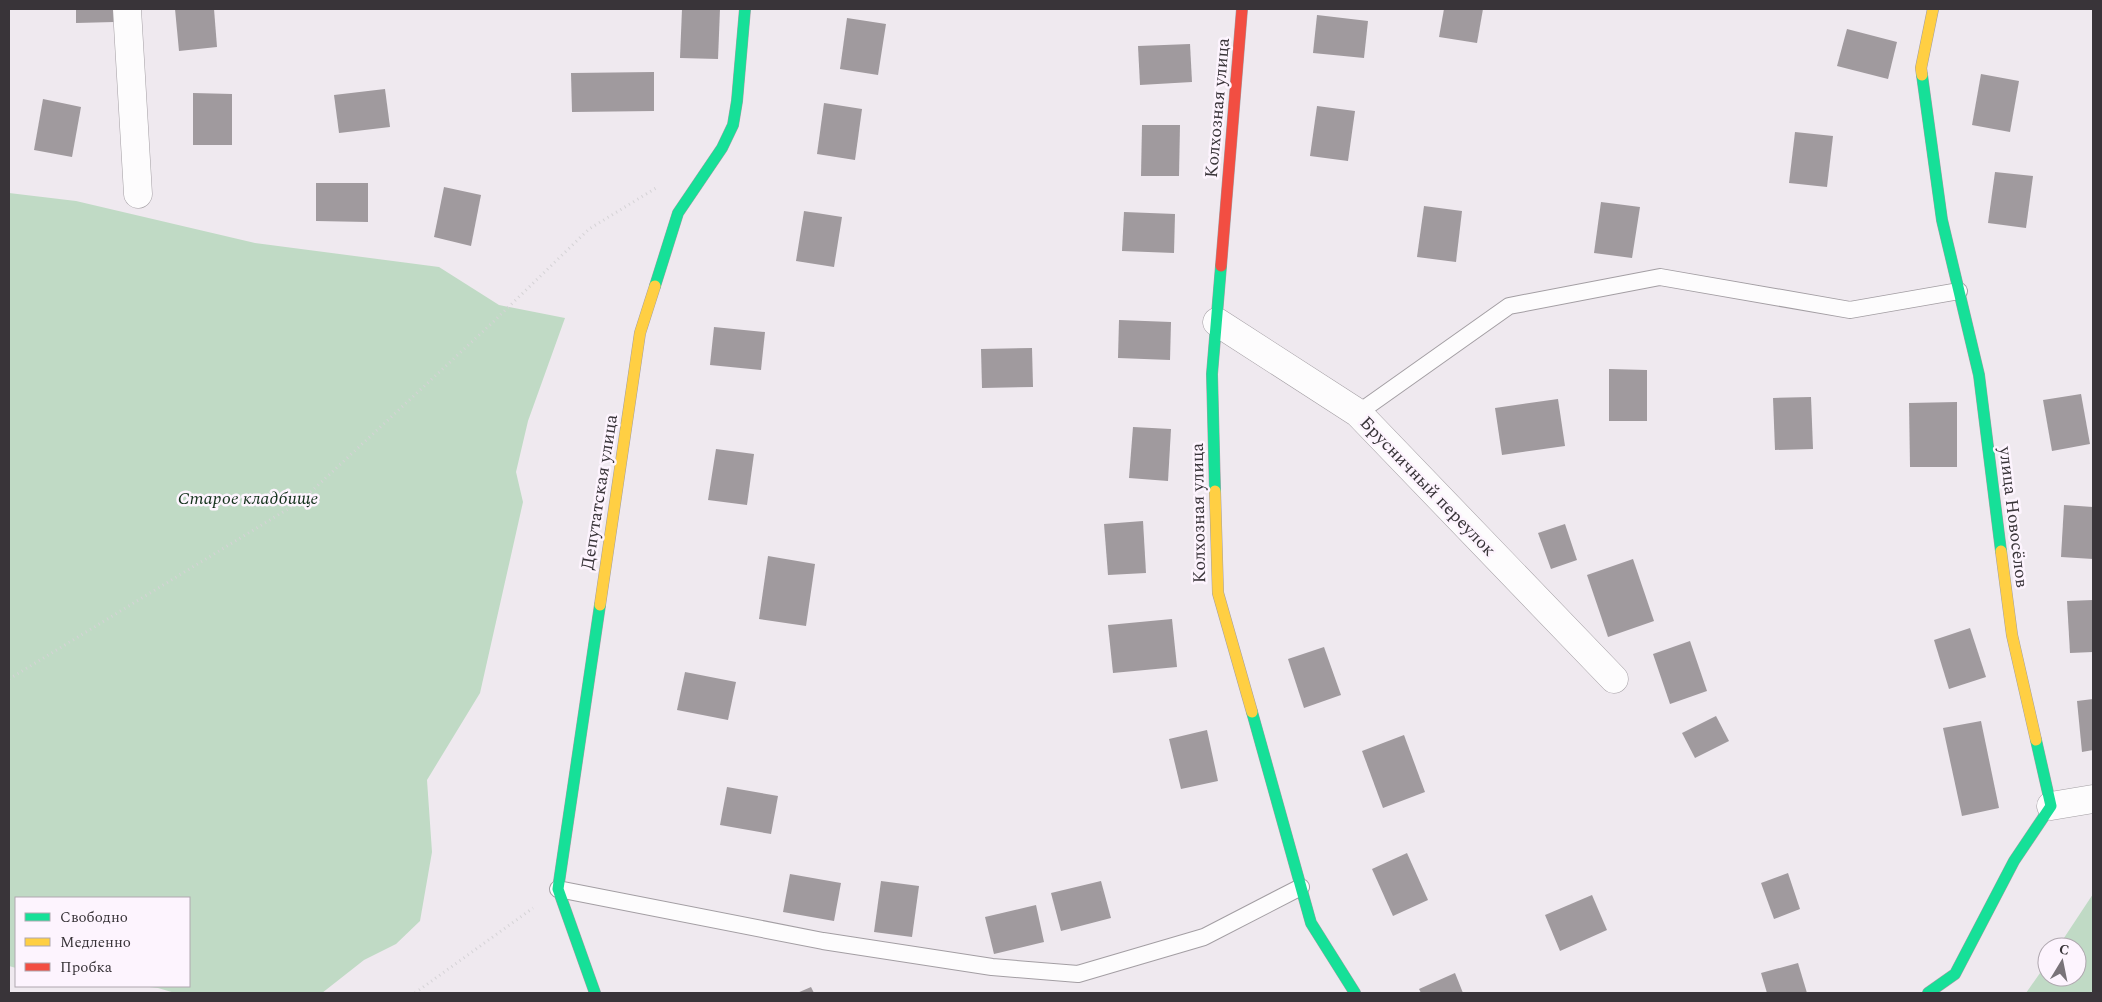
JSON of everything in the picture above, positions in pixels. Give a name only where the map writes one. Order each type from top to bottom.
[{"type":"street","points":[[127,9],[138,194]]},
{"type":"street","name":"Депутатская улица","points":[[595,993],[558,889],[640,333],[678,213],[722,148],[733,125],[745,9]]},
{"type":"street","name":"Колхозная улица","points":[[1242,9],[1212,374],[1218,593],[1311,923],[1355,993]]},
{"type":"street","name":"улица Новосёлов","points":[[1933,9],[1921,68],[1942,220],[1979,375],[2012,635],[2051,806]]},
{"type":"street","name":"Брусничный переулок","points":[[1217,322],[1358,414],[1614,679]]},
{"type":"street","points":[[1928,993],[1954,974],[2014,861],[2051,806],[2093,799]]},
{"type":"lane","points":[[1358,414],[1509,306],[1660,276],[1850,310],[1959,291]]},
{"type":"lane","points":[[558,889],[822,941],[992,967],[1078,974],[1204,937],[1301,887]]},
{"type":"path","points":[[9,679],[301,501],[589,229],[664,183]]},
{"type":"path","points":[[415,993],[460,963],[558,889]]},
{"type":"green space","name":"Старое кладбище","points":[[9,193],[76,201],[255,243],[439,267],[499,305],[565,318],[528,421],[516,472],[523,502],[480,693],[427,780],[432,852],[420,921],[396,944],[364,960],[322,993],[175,993],[150,987],[190,987],[190,897],[15,897],[15,968],[9,966]]},
{"type":"green space","points":[[2093,894],[2093,993],[2026,993],[2037,977],[2037,987],[2087,987],[2087,937],[2065,937]]},
{"type":"building","points":[[76,9],[114,9],[114,22],[76,23]]},
{"type":"building","points":[[175,9],[214,9],[217,47],[179,51]]},
{"type":"building","points":[[682,9],[720,9],[718,59],[680,58]]},
{"type":"building","points":[[1444,9],[1483,9],[1477,43],[1439,37]]},
{"type":"building","points":[[1317,15],[1368,21],[1364,58],[1313,53]]},
{"type":"building","points":[[847,18],[886,24],[878,75],[840,69]]},
{"type":"building","points":[[1847,29],[1897,42],[1888,79],[1837,66]]},
{"type":"building","points":[[1190,44],[1192,82],[1140,85],[1138,46]]},
{"type":"building","points":[[654,72],[654,111],[572,112],[571,73]]},
{"type":"building","points":[[1981,74],[2019,81],[2010,132],[1972,125]]},
{"type":"building","points":[[385,89],[390,127],[339,133],[334,95]]},
{"type":"building","points":[[193,93],[232,94],[232,145],[193,145]]},
{"type":"building","points":[[43,99],[81,107],[72,157],[34,150]]},
{"type":"building","points":[[824,103],[862,109],[855,160],[817,154]]},
{"type":"building","points":[[1317,106],[1355,111],[1348,161],[1310,156]]},
{"type":"building","points":[[1142,125],[1180,125],[1179,176],[1141,176]]},
{"type":"building","points":[[1795,132],[1833,136],[1827,187],[1789,183]]},
{"type":"building","points":[[1995,172],[2033,176],[2026,228],[1988,223]]},
{"type":"building","points":[[316,183],[368,183],[368,222],[316,221]]},
{"type":"building","points":[[444,187],[481,195],[471,246],[434,237]]},
{"type":"building","points":[[1601,202],[1640,207],[1632,258],[1594,253]]},
{"type":"building","points":[[1424,206],[1462,211],[1456,262],[1417,257]]},
{"type":"building","points":[[804,211],[842,217],[834,267],[796,261]]},
{"type":"building","points":[[1124,212],[1175,214],[1174,253],[1122,251]]},
{"type":"building","points":[[1119,320],[1171,322],[1170,360],[1118,358]]},
{"type":"building","points":[[714,327],[765,332],[761,370],[710,365]]},
{"type":"building","points":[[1032,348],[1033,387],[982,388],[981,349]]},
{"type":"building","points":[[1609,369],[1647,370],[1647,421],[1609,421]]},
{"type":"building","points":[[2081,394],[2090,444],[2052,451],[2043,400]]},
{"type":"building","points":[[1811,397],[1813,449],[1775,450],[1773,398]]},
{"type":"building","points":[[1558,399],[1565,446],[1502,455],[1495,408]]},
{"type":"building","points":[[1957,402],[1957,467],[1910,467],[1909,403]]},
{"type":"building","points":[[1133,427],[1171,429],[1168,481],[1129,478]]},
{"type":"building","points":[[716,449],[754,454],[747,505],[708,500]]},
{"type":"building","points":[[2064,505],[2093,507],[2093,559],[2061,557]]},
{"type":"building","points":[[1143,521],[1146,573],[1108,575],[1104,524]]},
{"type":"building","points":[[1565,524],[1577,560],[1551,569],[1538,533]]},
{"type":"building","points":[[768,556],[815,564],[806,626],[759,619]]},
{"type":"building","points":[[1633,559],[1654,621],[1608,637],[1587,575]]},
{"type":"building","points":[[2093,600],[2093,652],[2070,653],[2067,601]]},
{"type":"building","points":[[1172,619],[1177,667],[1113,673],[1108,625]]},
{"type":"building","points":[[1970,628],[1986,677],[1949,689],[1934,640]]},
{"type":"building","points":[[1690,641],[1707,691],[1670,704],[1653,654]]},
{"type":"building","points":[[1324,647],[1341,695],[1304,708],[1288,659]]},
{"type":"building","points":[[685,672],[736,682],[728,720],[677,710]]},
{"type":"building","points":[[2093,699],[2093,750],[2082,752],[2077,701]]},
{"type":"building","points":[[1716,716],[1729,741],[1695,758],[1682,733]]},
{"type":"building","points":[[1981,721],[1999,808],[1962,816],[1943,728]]},
{"type":"building","points":[[1207,730],[1218,781],[1181,789],[1169,739]]},
{"type":"building","points":[[1404,735],[1425,792],[1383,808],[1362,751]]},
{"type":"building","points":[[727,787],[778,796],[771,834],[720,825]]},
{"type":"building","points":[[1407,853],[1428,900],[1393,916],[1372,869]]},
{"type":"building","points":[[1788,873],[1800,909],[1774,919],[1761,883]]},
{"type":"building","points":[[790,874],[841,883],[834,921],[783,912]]},
{"type":"building","points":[[881,881],[919,886],[912,937],[874,932]]},
{"type":"building","points":[[1101,881],[1111,918],[1061,931],[1051,893]]},
{"type":"building","points":[[1592,895],[1607,930],[1560,951],[1545,915]]},
{"type":"building","points":[[1036,905],[1044,942],[994,954],[985,917]]},
{"type":"building","points":[[1798,963],[1807,993],[1767,993],[1761,973]]},
{"type":"building","points":[[1455,973],[1463,993],[1421,993],[1419,989]]},
{"type":"building","points":[[811,987],[814,993],[797,993]]},
{"type":"traffic: fast","points":[[655,286],[678,213],[722,148],[733,125],[737,101],[745,9]]},
{"type":"traffic: fast","points":[[1922,75],[1942,220],[1979,375],[2001,551]]},
{"type":"traffic: fast","points":[[1215,491],[1212,374],[1221,266]]},
{"type":"traffic: fast","points":[[595,993],[558,889],[600,605]]},
{"type":"traffic: fast","points":[[1252,712],[1311,923],[1355,993]]},
{"type":"traffic: fast","points":[[1928,993],[1955,974],[2014,861],[2051,806],[2036,740]]},
{"type":"traffic: slow","points":[[1922,75],[1921,68],[1933,9]]},
{"type":"traffic: slow","points":[[600,605],[640,333],[655,286]]},
{"type":"traffic: slow","points":[[1215,491],[1218,593],[1252,712]]},
{"type":"traffic: slow","points":[[2001,551],[2012,635],[2036,740]]},
{"type":"traffic: jam","points":[[1221,266],[1242,9]]}]
